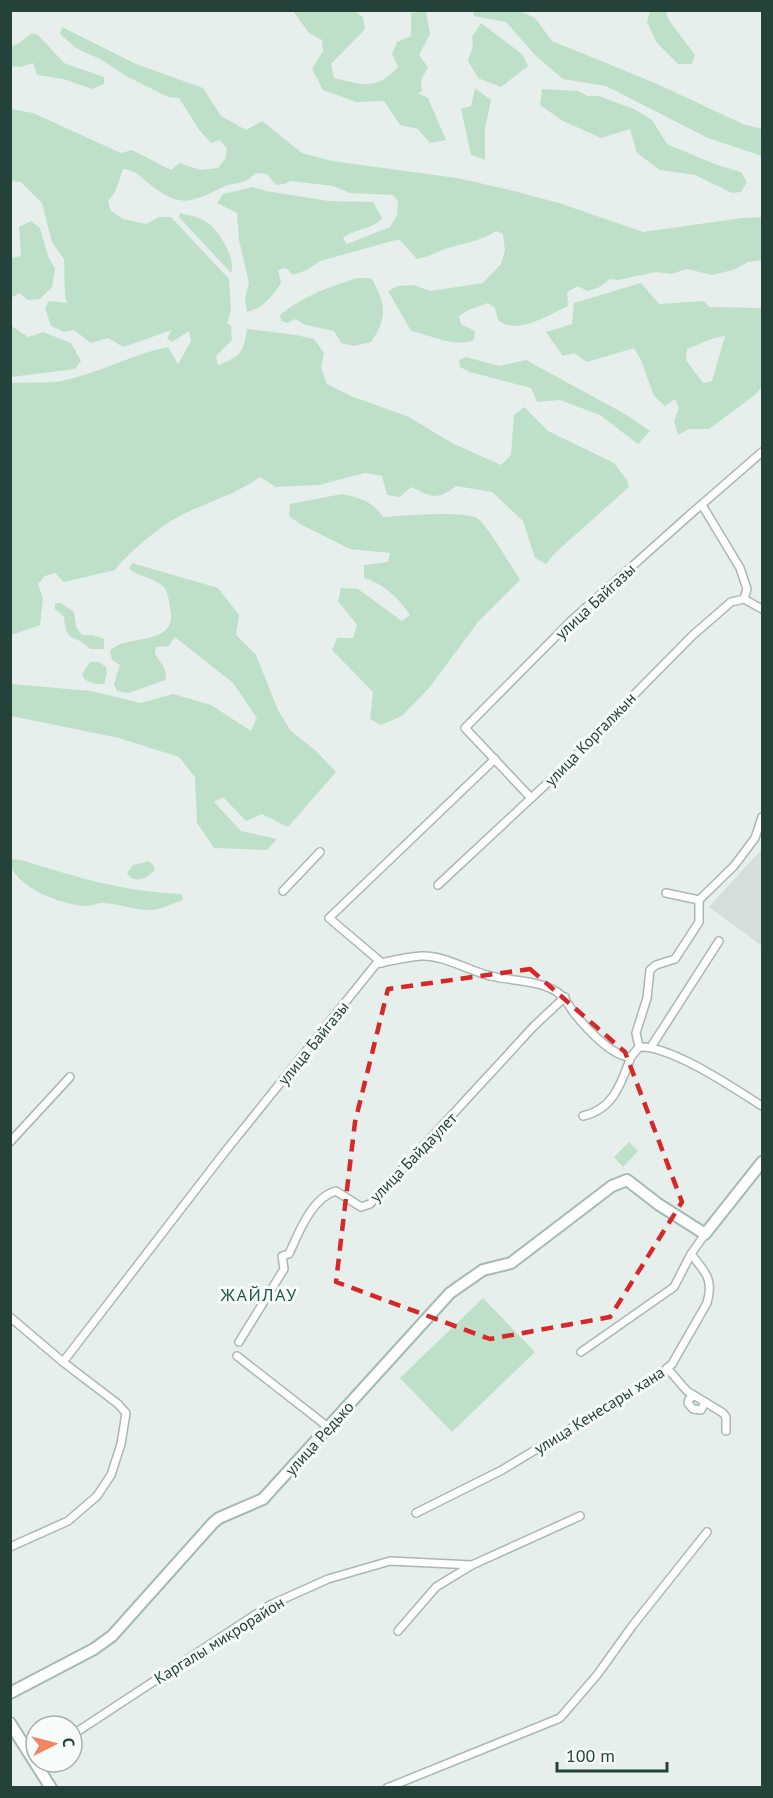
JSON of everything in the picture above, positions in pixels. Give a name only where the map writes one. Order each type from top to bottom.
[{"type":"street","name":"улица Байгазы","points":[[531,798],[465,728],[572,620],[762,452]]},
{"type":"street","points":[[702,505],[740,568],[747,589],[744,599],[762,609]]},
{"type":"street","name":"улица Коргалжын","points":[[438,885],[572,761],[617,711],[693,635],[731,602],[744,599]]},
{"type":"street","points":[[495,759],[329,918],[382,963],[421,956],[433,957],[465,966],[488,976],[554,990],[565,998],[584,1025],[598,1039],[618,1053],[627,1057],[631,1056]]},
{"type":"street","points":[[639,1047],[636,1033],[647,998],[650,970],[656,965],[675,959],[699,922],[699,900],[734,866],[754,838],[762,817]]},
{"type":"street","points":[[283,891],[321,852]]},
{"type":"street","points":[[666,893],[699,900]]},
{"type":"street","points":[[651,1047],[719,941]]},
{"type":"street","name":"улица Байгазы","points":[[63,1362],[231,1144],[375,964],[382,963]]},
{"type":"street","name":"улица Байдаулет","points":[[239,1342],[284,1269],[282,1256],[289,1254],[307,1215],[330,1193],[336,1191],[361,1207],[370,1204],[534,1026],[565,998]]},
{"type":"street","points":[[583,1116],[596,1113],[610,1100],[621,1084],[631,1056],[639,1047],[651,1047],[709,1073],[762,1106]]},
{"type":"street","points":[[10,1142],[70,1077]]},
{"type":"street","points":[[581,1352],[674,1287],[691,1254],[705,1234],[762,1162]]},
{"type":"street","name":"улица Редько","points":[[10,1693],[94,1649],[112,1636],[213,1523],[219,1518],[263,1499],[450,1293],[483,1270],[511,1263],[612,1186],[627,1180],[658,1204],[705,1234]]},
{"type":"street","name":"улица Кенесары хана","points":[[416,1513],[502,1470],[661,1374],[672,1364],[707,1302],[710,1292],[708,1276],[691,1254]]},
{"type":"street","points":[[10,1317],[118,1404],[126,1413],[121,1444],[111,1475],[97,1496],[68,1521],[10,1547]]},
{"type":"street","points":[[237,1356],[328,1427]]},
{"type":"street","points":[[667,1368],[687,1391],[726,1417],[726,1431]]},
{"type":"street","points":[[694,1396],[689,1399],[688,1403],[693,1409],[701,1410],[705,1402]]},
{"type":"street","name":"Каргалы микрорайон","points":[[84,1727],[270,1605],[328,1579],[390,1561],[472,1565],[580,1516]]},
{"type":"street","points":[[387,1788],[560,1718],[597,1675],[633,1625],[707,1532]]},
{"type":"street","points":[[398,1631],[436,1587],[472,1565]]},
{"type":"street","points":[[10,1723],[24,1743]]},
{"type":"street","points":[[43,1774],[51,1788]]},
{"type":"highlighted area","points":[[530,969],[625,1052],[682,1202],[610,1317],[490,1339],[336,1282],[355,1122],[388,989]]},
{"type":"shaded area","points":[[762,849],[762,946],[709,907]]},
{"type":"green space","points":[[293,11],[354,11],[363,17],[365,29],[331,64],[334,78],[369,84],[383,80],[398,67],[392,54],[397,42],[411,36],[411,13],[426,11],[430,34],[419,55],[428,67],[421,80],[422,91],[418,93],[428,98],[446,140],[430,143],[418,129],[400,125],[384,101],[356,102],[323,90],[312,69],[323,51],[322,40],[309,33]]},
{"type":"green space","points":[[473,11],[520,11],[535,18],[552,41],[655,83],[743,124],[762,129],[762,156],[708,138],[606,86],[563,79],[535,55],[506,22],[474,16]]},
{"type":"green space","points":[[650,11],[666,11],[668,19],[695,55],[692,64],[678,64],[657,43],[647,22]]},
{"type":"green space","points":[[481,23],[522,54],[528,66],[501,87],[478,78],[468,61],[473,46],[472,37]]},
{"type":"green space","points":[[62,27],[136,64],[203,88],[221,116],[246,130],[262,121],[302,153],[332,161],[457,178],[514,191],[559,203],[643,232],[762,217],[762,260],[748,262],[733,270],[712,275],[687,269],[671,274],[656,272],[618,280],[610,279],[598,288],[587,291],[578,286],[567,292],[568,306],[542,319],[523,325],[514,326],[498,320],[495,308],[488,303],[459,316],[461,324],[475,331],[474,340],[450,342],[411,331],[388,291],[398,286],[414,285],[430,291],[483,283],[501,264],[505,251],[503,234],[496,231],[477,240],[417,259],[400,240],[396,240],[320,261],[307,270],[293,275],[286,268],[278,270],[281,283],[274,293],[262,305],[247,312],[245,298],[249,283],[239,240],[237,213],[217,203],[223,194],[253,187],[329,201],[373,202],[382,218],[374,225],[343,238],[347,244],[390,227],[397,215],[398,201],[393,195],[350,193],[333,186],[291,181],[276,185],[267,174],[256,173],[242,182],[184,201],[167,196],[136,173],[123,169],[116,190],[108,202],[111,211],[123,219],[146,224],[159,217],[171,217],[229,279],[231,310],[227,323],[231,326],[232,340],[216,356],[218,365],[240,353],[247,329],[314,339],[324,353],[321,368],[327,384],[351,396],[409,417],[452,443],[501,465],[511,455],[514,415],[524,407],[548,431],[614,463],[627,480],[629,487],[555,553],[546,564],[535,558],[523,521],[492,492],[456,486],[439,496],[434,496],[411,487],[400,497],[387,495],[382,476],[365,473],[319,485],[276,487],[260,477],[240,489],[169,522],[135,549],[115,570],[64,582],[55,573],[45,576],[38,584],[43,598],[40,625],[11,635],[11,383],[66,380],[168,347],[178,364],[191,341],[189,331],[172,342],[167,338],[172,330],[123,347],[108,338],[91,343],[74,330],[64,332],[51,326],[45,308],[49,301],[67,303],[64,259],[52,242],[42,203],[21,182],[11,181],[11,109],[33,113],[121,153],[132,150],[171,170],[180,163],[200,170],[218,168],[225,159],[227,149],[220,140],[211,143],[200,131],[179,98],[168,97],[76,48],[60,34]]},
{"type":"green space","points":[[32,33],[38,35],[64,63],[104,77],[104,84],[92,89],[63,79],[37,75],[33,63],[20,67],[11,66],[11,47]]},
{"type":"green space","points":[[475,88],[491,100],[485,128],[485,160],[471,155],[461,109],[471,106]]},
{"type":"green space","points":[[542,89],[578,91],[587,96],[599,96],[636,110],[652,120],[667,144],[717,165],[741,172],[747,182],[741,192],[732,193],[695,175],[660,170],[637,153],[630,129],[601,138],[563,121],[540,105]]},
{"type":"green space","points":[[180,213],[200,219],[220,236],[231,259],[231,273],[179,217]]},
{"type":"green space","points":[[31,221],[40,228],[48,256],[55,269],[52,287],[40,299],[28,300],[19,293],[11,298],[11,258],[21,256],[19,227]]},
{"type":"green space","points":[[357,278],[371,278],[382,303],[382,318],[371,342],[354,346],[341,343],[334,331],[306,325],[295,319],[288,323],[281,321],[280,315],[307,297]]},
{"type":"green space","points":[[641,283],[659,304],[704,301],[709,307],[762,308],[762,386],[755,395],[709,429],[689,429],[678,435],[674,421],[679,408],[675,399],[665,406],[654,396],[641,360],[634,348],[587,362],[574,353],[563,356],[546,332],[572,324],[574,303]],"holes":[[[725,336],[712,381],[703,383],[686,360],[687,349]]]},
{"type":"green space","points":[[10,325],[28,337],[43,332],[71,343],[81,361],[75,369],[11,377]]},
{"type":"green space","points":[[466,357],[499,366],[526,360],[625,414],[650,431],[638,444],[600,415],[560,400],[537,402],[531,388],[470,372],[460,367],[459,360]]},
{"type":"green space","points":[[342,494],[366,501],[383,517],[458,514],[477,518],[493,537],[520,580],[478,622],[429,688],[402,716],[381,725],[370,719],[373,692],[332,650],[337,638],[353,638],[357,625],[338,601],[341,588],[358,589],[402,621],[410,615],[390,592],[364,578],[364,565],[388,562],[390,553],[350,549],[289,516],[290,504]]},
{"type":"green space","points":[[132,563],[218,588],[239,615],[236,635],[256,655],[278,710],[290,730],[316,751],[336,772],[288,827],[262,814],[246,821],[223,797],[214,802],[241,831],[277,839],[267,850],[214,848],[197,823],[195,777],[179,757],[119,738],[11,716],[11,684],[91,691],[141,703],[173,694],[211,705],[251,731],[257,718],[233,683],[175,637],[169,646],[156,647],[155,654],[165,669],[166,680],[128,693],[117,691],[114,684],[120,665],[112,660],[110,651],[127,642],[159,634],[167,629],[171,621],[169,599],[165,588],[156,581],[129,569]]},
{"type":"green space","points":[[55,603],[61,603],[74,612],[76,627],[82,635],[104,639],[104,649],[90,649],[69,635],[64,617],[55,609]]},
{"type":"green space","points":[[90,662],[99,662],[106,667],[104,684],[95,684],[85,680],[82,674]]},
{"type":"green space","points":[[10,859],[120,887],[182,894],[183,900],[152,910],[107,903],[88,906],[66,903],[29,886],[12,869]]},
{"type":"green space","points":[[149,861],[155,869],[147,876],[134,879],[127,873],[133,865]]},
{"type":"green space","points":[[629,1142],[638,1151],[623,1167],[614,1157]]},
{"type":"green space","points":[[483,1298],[535,1352],[452,1432],[400,1378]]},
{"type":"district","name":"ЖАЙЛАУ","points":[[259,1295]]}]
